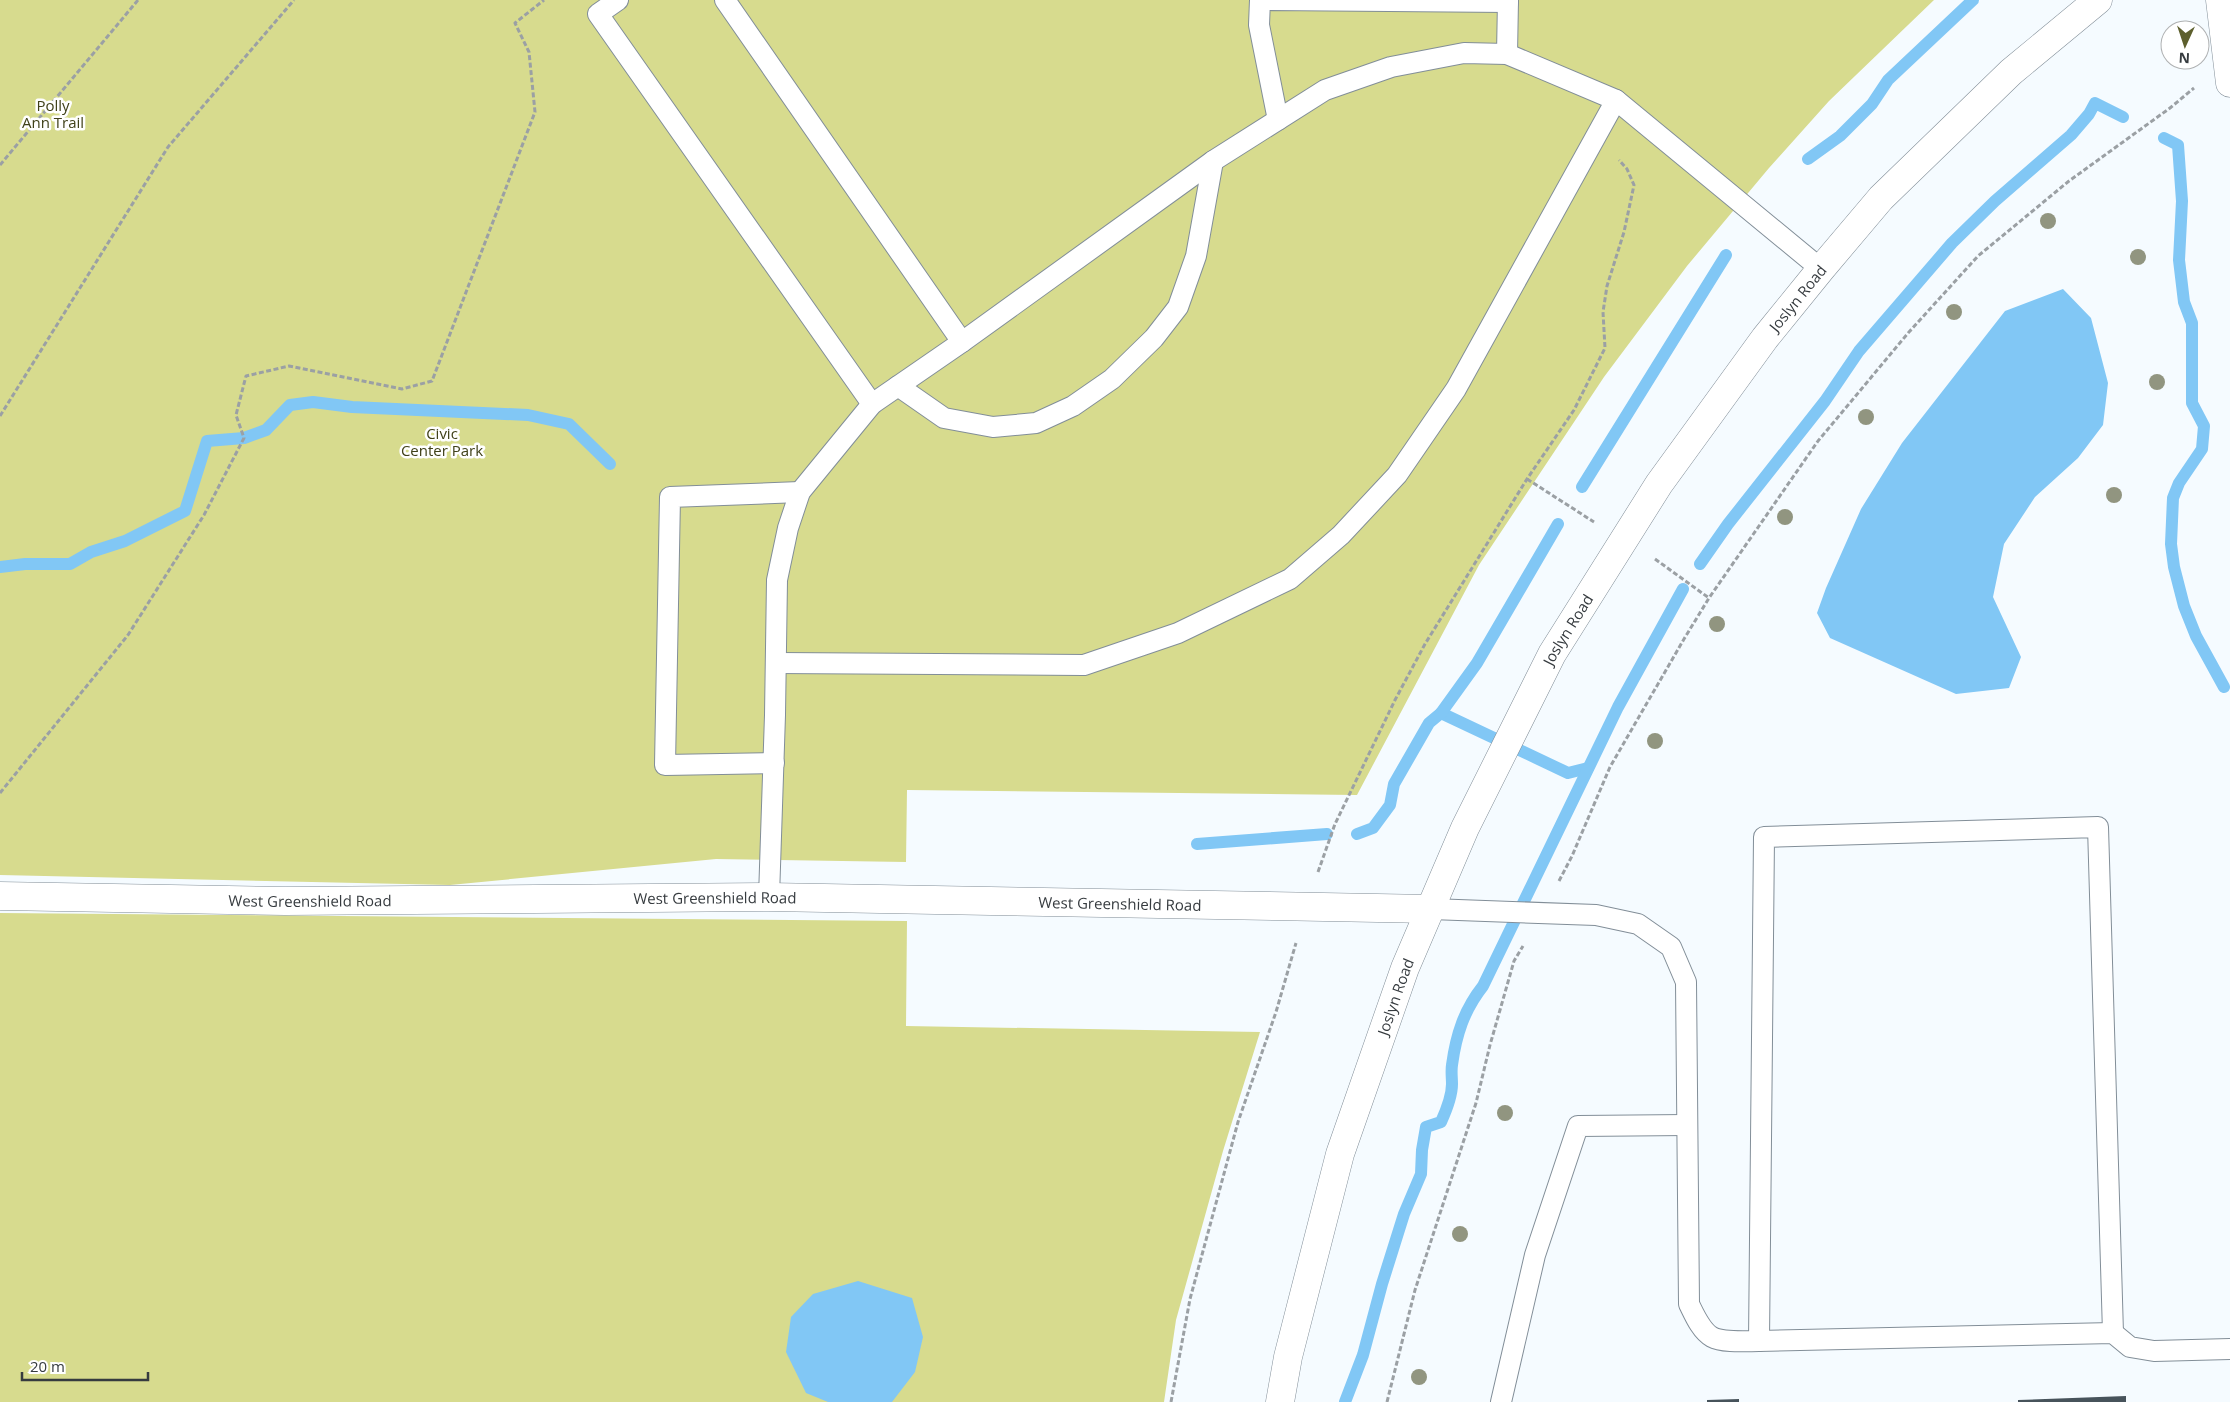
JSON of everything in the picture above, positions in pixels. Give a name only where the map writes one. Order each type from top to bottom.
[{"type":"street","name":"Joslyn Road","points":[[1280,1402],[1288,1357],[1340,1154],[1405,968],[1465,828],[1552,654],[1659,484],[1765,338],[1821,269],[1881,198],[2012,72],[2098,0]]},
{"type":"street","points":[[2220,0],[2228,71]]},
{"type":"street","name":"West Greenshield Road","points":[[0,896],[285,900],[769,897],[1431,909]]},
{"type":"lane","points":[[618,0],[598,14],[872,404]]},
{"type":"lane","points":[[724,0],[962,342]]},
{"type":"lane","points":[[1278,120],[1259,25],[1260,0],[1508,1],[1507,54]]},
{"type":"lane","points":[[769,897],[774,763],[777,580],[788,528],[800,492],[872,404],[962,342],[1213,161],[1325,90],[1391,67],[1464,53],[1507,54],[1616,100],[1821,269]]},
{"type":"lane","points":[[776,663],[1084,665],[1178,633],[1290,579],[1341,535],[1397,475],[1456,389],[1616,100]]},
{"type":"lane","points":[[898,386],[944,418],[993,427],[1036,423],[1073,406],[1112,379],[1154,338],[1178,307],[1196,256],[1213,161]]},
{"type":"lane","points":[[774,763],[665,765],[670,497],[800,492]]},
{"type":"lane","points":[[1759,1341],[1764,837],[2098,827],[2113,1333]]},
{"type":"lane","points":[[1431,909],[1596,914],[1638,924],[1671,947],[1686,982],[1689,1304],[1698,1322],[1711,1337],[1735,1341],[1759,1341],[2113,1333],[2130,1347],[2154,1351],[2230,1349]]},
{"type":"lane","points":[[1501,1402],[1535,1255],[1578,1126],[1687,1125]]},
{"type":"path","points":[[0,165],[138,0]]},
{"type":"path","points":[[0,416],[168,147],[294,0]]},
{"type":"path","points":[[0,793],[128,635],[204,514],[244,438],[236,415],[246,376],[289,366],[402,390],[432,380],[535,112],[529,52],[515,24],[544,0]]},
{"type":"path","points":[[1387,1402],[1415,1290],[1476,1103],[1514,961],[1572,856],[1610,767],[1709,598],[1818,440],[1909,332],[1978,256],[2069,181],[2170,108],[2228,71]]},
{"type":"path","points":[[1171,1402],[1190,1299],[1238,1122],[1276,1012],[1335,824],[1425,644],[1522,487],[1574,410],[1606,348],[1603,312],[1607,286],[1624,232],[1634,184],[1627,169],[1616,156],[1594,139]]},
{"type":"green space","name":"Civic Center Park","points":[[0,0],[1934,0],[1829,101],[1769,168],[1687,266],[1604,377],[1479,565],[1357,795],[907,790],[906,862],[716,859],[450,885],[0,875]]},
{"type":"green space","points":[[0,913],[907,921],[906,1026],[1260,1032],[1223,1151],[1176,1320],[1164,1402],[0,1402]]},
{"type":"water","points":[[2063,289],[2091,318],[2108,383],[2103,425],[2078,458],[2035,497],[2004,544],[1993,597],[2021,657],[2009,688],[1956,694],[1830,638],[1817,613],[1826,588],[1861,509],[1902,443],[2005,311]]},
{"type":"water","points":[[858,1281],[912,1298],[923,1337],[915,1372],[892,1402],[828,1402],[806,1393],[786,1352],[791,1317],[813,1294]]},
{"type":"building","points":[[2126,1396],[2126,1402],[2018,1402],[2018,1400]]},
{"type":"building","points":[[1739,1399],[1739,1402],[1707,1402],[1707,1400]]},
{"type":"waterway","points":[[1808,159],[1840,136],[1872,104],[1888,80],[1973,0]]},
{"type":"waterway","points":[[1700,564],[1728,524],[1825,401],[1859,351],[1952,243],[1995,201],[2071,135],[2089,114],[2095,103],[2123,117]]},
{"type":"waterway","points":[[2164,138],[2178,145],[2182,201],[2179,260],[2184,302],[2192,323],[2192,403],[2204,426],[2202,449],[2179,483],[2173,498],[2171,544],[2174,567],[2184,606],[2196,636],[2224,687]]},
{"type":"waterway","points":[[1582,487],[1726,255]]},
{"type":"waterway","points":[[0,567],[25,564],[70,564],[91,552],[125,541],[185,511],[207,441],[244,438],[266,430],[290,405],[313,402],[352,407],[528,415],[569,424],[610,464]]},
{"type":"waterway","points":[[1357,834],[1373,828],[1390,805],[1394,784],[1429,723],[1441,713],[1477,663],[1558,524]]},
{"type":"waterway","points":[[1345,1402],[1363,1355],[1382,1284],[1404,1214],[1421,1174],[1422,1150],[1426,1127],[1441,1122],[1448,1104],[1452,1089],[1454,1054],[1462,1023],[1476,995],[1483,986],[1618,707],[1683,589]]},
{"type":"waterway","points":[[1441,713],[1568,773],[1588,768]]},
{"type":"waterway","points":[[1197,844],[1327,834]]},
{"type":"park label","name":"Polly Ann Trail","points":[[53,114]]}]
